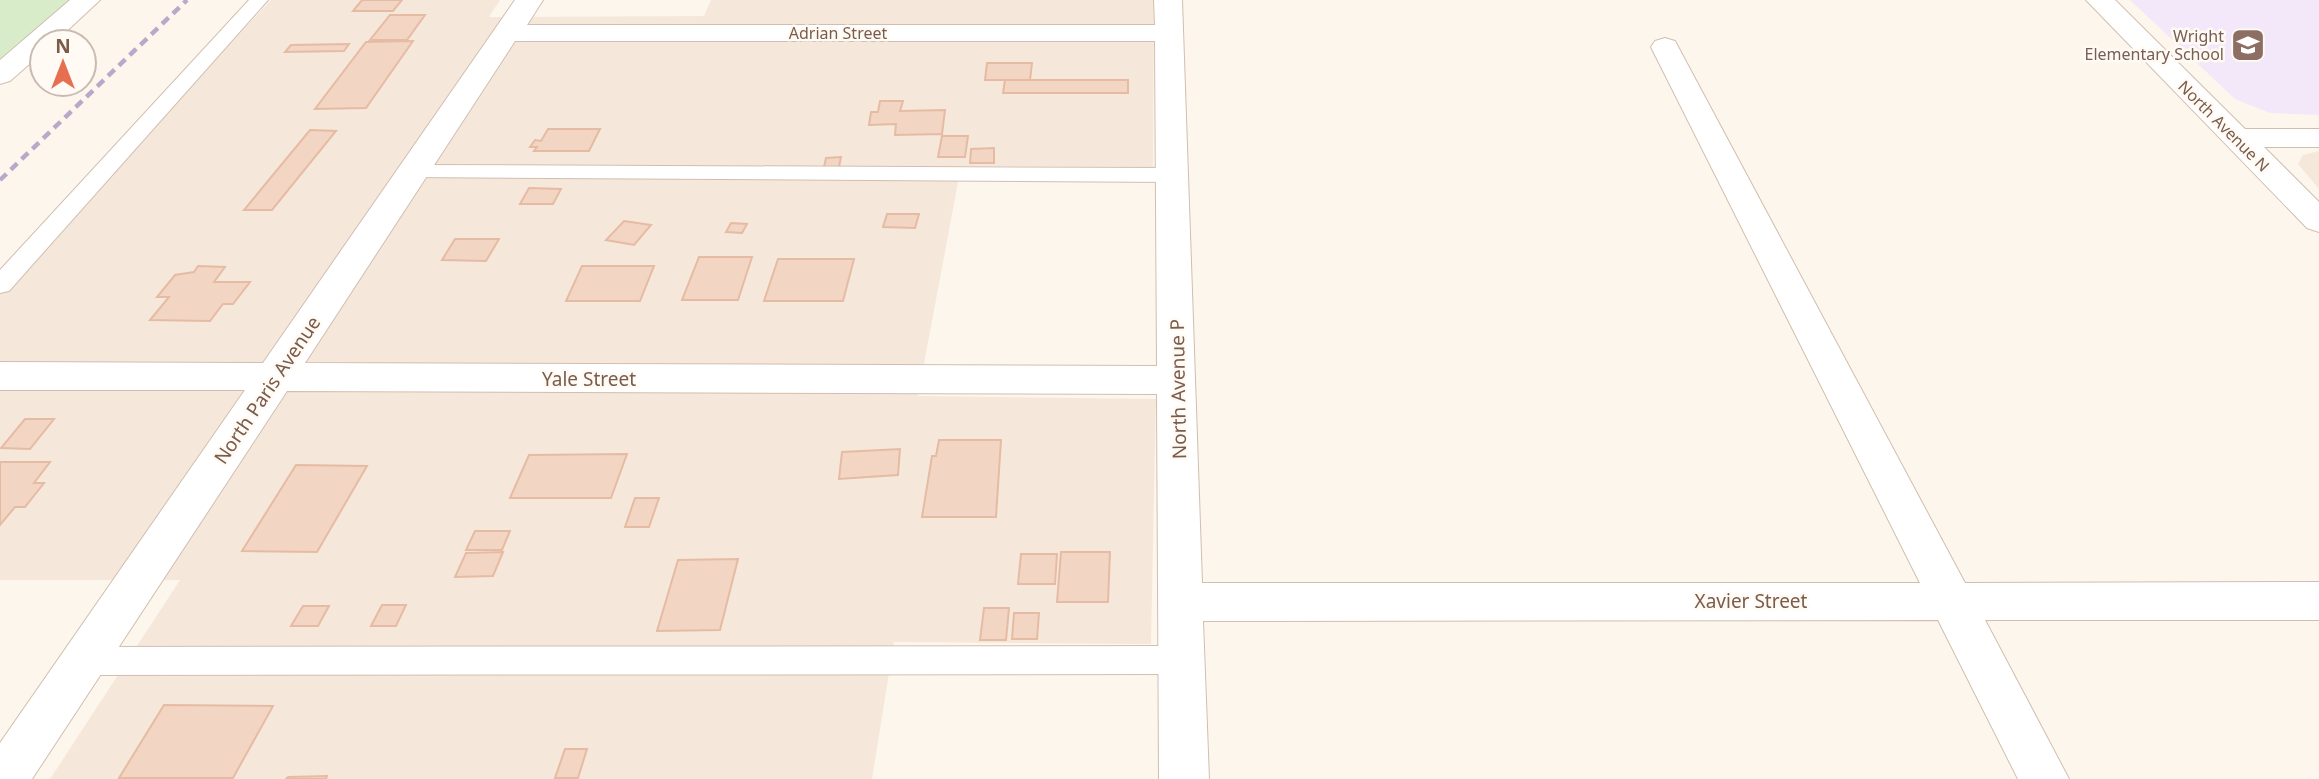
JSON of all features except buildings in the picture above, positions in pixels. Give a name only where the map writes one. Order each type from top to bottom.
[{"type":"street","points":[[0,75],[86,0]]},
{"type":"street","name":"North Paris Avenue","points":[[4,779],[416,172],[529,0]]},
{"type":"street","name":"North Avenue N","points":[[2100,0],[2319,221]]},
{"type":"street","name":"Adrian Street","points":[[508,33],[1168,17]]},
{"type":"street","name":"North Avenue P","points":[[1168,17],[1178,380],[1184,779]]},
{"type":"street","points":[[1665,47],[2044,779]]},
{"type":"street","points":[[2236,138],[2319,138]]},
{"type":"street","name":"Yale Street","points":[[0,376],[1178,380]]},
{"type":"street","name":"Xavier Street","points":[[1182,602],[2319,601]]},
{"type":"lane","points":[[0,285],[259,0]]},
{"type":"lane","points":[[416,172],[1172,175]]},
{"type":"lane","points":[[84,661],[1182,660]]},
{"type":"shaded area","points":[[271,0],[500,0],[489,17],[704,16],[711,0],[1154,0],[1153,167],[961,166],[918,396],[1156,399],[1151,644],[894,642],[872,779],[50,779],[180,580],[0,580],[0,290]]},
{"type":"shaded area","name":"Wright Elementary School","points":[[2130,0],[2319,0],[2319,115],[2270,113],[2235,99]]},
{"type":"shaded area","points":[[2319,151],[2319,189],[2298,164],[2303,155]]},
{"type":"green space","points":[[0,0],[87,0],[55,28],[28,28],[28,51],[0,75]]},
{"type":"railway","points":[[0,180],[187,0]]},
{"type":"place","name":"Wright Elementary School","points":[[2248,45]]}]
